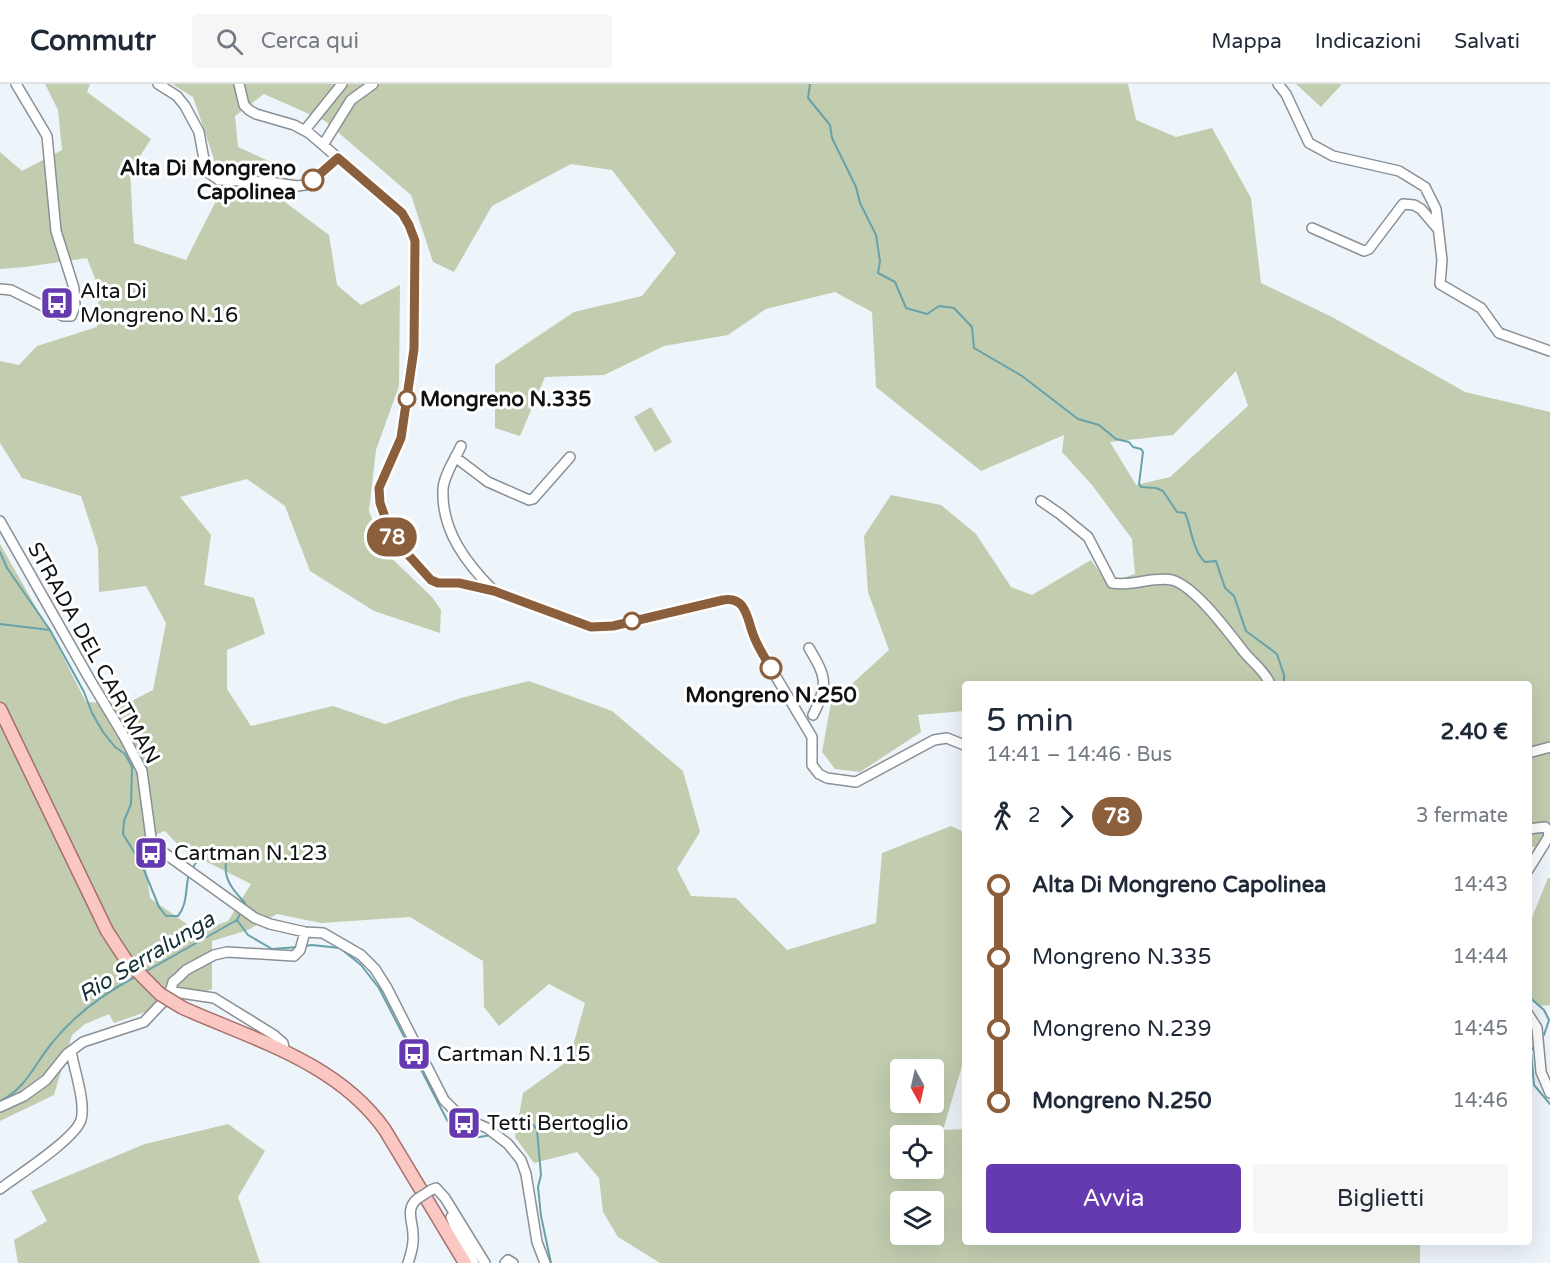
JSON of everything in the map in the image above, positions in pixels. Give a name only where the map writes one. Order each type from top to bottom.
[{"type":"main road","points":[[0,709],[107,932],[126,960],[160,994],[183,1008],[285,1053],[344,1085],[374,1114],[465,1263]]},
{"type":"street","points":[[0,289],[11,290],[63,316],[71,316],[75,306],[74,288],[56,231],[46,136],[15,84]]},
{"type":"street","points":[[158,84],[177,96],[185,106],[199,132],[205,165],[209,172],[219,180],[305,185],[338,158]]},
{"type":"street","points":[[239,84],[244,105],[249,110],[305,130],[402,213],[409,225],[415,241],[414,349],[401,438],[379,488],[380,503],[392,537],[431,580],[438,583],[459,583],[494,591],[581,625],[603,628],[723,600],[734,600],[744,606],[763,655],[812,736],[812,765],[819,774],[827,778],[856,782],[934,740],[947,738],[962,744]]},
{"type":"street","points":[[305,130],[342,84]]},
{"type":"street","points":[[323,145],[351,100],[373,84]]},
{"type":"street","points":[[1278,84],[1286,93],[1309,142],[1333,156],[1399,171],[1425,187],[1436,209],[1442,260],[1440,284],[1482,308],[1498,333],[1550,351]]},
{"type":"street","points":[[1312,228],[1364,251],[1369,249],[1400,206],[1409,204],[1421,208],[1438,229]]},
{"type":"street","points":[[461,446],[443,488],[446,511],[454,539],[462,555],[494,591]]},
{"type":"street","points":[[455,457],[488,482],[529,500],[533,499],[570,457]]},
{"type":"street","points":[[1041,501],[1089,537],[1112,583],[1169,580],[1178,582],[1188,589],[1223,624],[1268,681]]},
{"type":"street","name":"STRADA DEL CARTMAN","points":[[0,521],[142,771],[150,838],[156,848],[249,913],[303,941]]},
{"type":"street","points":[[807,729],[822,696],[824,678],[809,648]]},
{"type":"street","points":[[1532,752],[1550,747]]},
{"type":"street","points":[[1532,829],[1545,827],[1549,831],[1548,838],[1532,864]]},
{"type":"street","name":"STRADA DEL CARTMAN","points":[[0,1107],[24,1096],[46,1080],[71,1051],[83,1042],[144,1022],[162,1003],[173,982],[186,970],[214,954],[227,952],[294,956],[303,941],[323,933],[361,955],[375,969],[444,1100],[460,1116],[487,1128],[508,1144],[521,1160],[526,1174],[537,1242],[545,1263]]},
{"type":"street","points":[[171,989],[174,992],[214,998],[274,1035],[283,1043],[285,1053]]},
{"type":"street","points":[[1532,1020],[1538,1028],[1541,1072],[1550,1093]]},
{"type":"street","points":[[1532,1040],[1538,1036]]},
{"type":"street","points":[[0,1189],[56,1147],[81,1120],[82,1107],[71,1051]]},
{"type":"street","points":[[408,1263],[413,1234],[409,1211],[411,1204],[436,1188],[445,1198],[484,1263]]},
{"type":"street","points":[[445,1198],[457,1232],[474,1263]]},
{"type":"street","points":[[505,1263],[508,1260],[513,1263]]},
{"type":"green space","points":[[45,84],[90,84],[87,92],[151,139],[130,172],[134,243],[186,260],[219,195],[213,156],[193,97],[172,84],[1128,84],[1136,120],[1176,137],[1212,128],[1251,198],[1261,283],[1332,317],[1465,392],[1550,412],[1550,847],[1532,847],[1532,681],[962,681],[962,711],[918,715],[921,732],[860,772],[835,769],[822,752],[831,703],[889,650],[868,592],[864,536],[891,495],[941,505],[976,534],[1011,587],[1032,595],[1091,560],[1107,583],[1135,574],[1132,539],[1092,485],[1062,452],[1064,435],[981,471],[876,387],[872,312],[835,292],[766,309],[728,335],[664,346],[604,375],[545,377],[520,436],[495,428],[495,365],[574,312],[642,296],[676,253],[612,170],[571,164],[492,206],[454,272],[433,262],[411,195],[325,121],[264,94],[235,116],[238,147],[273,163],[285,202],[329,235],[337,285],[361,305],[400,285],[399,386],[376,450],[369,511],[385,552],[432,597],[441,610],[440,633],[374,611],[310,571],[285,506],[247,479],[180,497],[211,535],[204,585],[254,598],[265,634],[227,650],[227,689],[251,726],[333,706],[385,724],[461,698],[529,681],[612,711],[683,771],[700,832],[677,869],[691,896],[736,898],[787,950],[876,923],[882,853],[951,826],[962,831],[962,1066],[944,1127],[890,1125],[890,1179],[944,1179],[944,1130],[962,1129],[962,1245],[1420,1245],[1420,1263],[660,1263],[618,1237],[603,1212],[599,1178],[577,1152],[534,1163],[515,1137],[523,1093],[569,1060],[585,1003],[549,984],[499,1026],[484,1007],[483,961],[410,917],[321,923],[277,914],[248,930],[212,941],[212,989],[114,1023],[109,1014],[85,1024],[72,1035],[54,1095],[0,1121],[0,544],[53,637],[86,702],[126,704],[153,690],[166,623],[146,586],[99,592],[98,548],[81,496],[22,478],[0,443],[0,361],[19,365],[37,346],[97,327],[99,289],[87,258],[0,269],[0,152],[22,171],[62,150],[58,110]],"holes":[[[1236,371],[1248,406],[1170,477],[1136,485],[1110,442],[1173,435]],[[165,831],[183,850],[251,884],[228,921],[198,932],[150,898],[142,840]]]},
{"type":"green space","points":[[1296,84],[1342,84],[1321,107]]},
{"type":"green space","points":[[651,407],[672,442],[655,452],[634,417]]},
{"type":"green space","points":[[1548,878],[1550,878],[1550,1005],[1538,1006],[1532,999],[1532,918]]},
{"type":"green space","points":[[228,1124],[265,1151],[238,1197],[260,1263],[18,1263],[14,1240],[47,1221],[31,1191],[145,1144]]},
{"type":"waterway","points":[[810,84],[808,98],[830,125],[832,138],[876,235],[880,261],[878,273],[895,282],[906,308],[927,314],[939,306],[954,308],[972,327],[974,348],[1022,376],[1078,419],[1099,425],[1116,439],[1129,442],[1133,447],[1141,449],[1143,452],[1139,484],[1141,487],[1163,491],[1177,512],[1185,513],[1197,552],[1205,562],[1216,561],[1225,588],[1234,596],[1246,631],[1277,654],[1284,681]]},
{"type":"waterway","points":[[0,552],[7,568],[50,630],[103,732],[115,747],[125,754],[132,767],[131,804],[124,821],[123,834],[142,865],[159,907],[166,916],[178,916],[181,911],[189,874]]},
{"type":"waterway","points":[[0,624],[50,630]]},
{"type":"waterway","points":[[192,869],[205,854],[224,848],[227,877],[233,889],[245,903],[243,906]]},
{"type":"waterway","points":[[237,920],[241,912]]},
{"type":"waterway","points":[[237,920],[248,935],[272,949],[298,947]]},
{"type":"waterway","name":"Rio Serralunga","points":[[143,973],[237,920]]},
{"type":"waterway","points":[[304,946],[340,948],[361,965],[379,988],[447,1120],[456,1128],[473,1136],[491,1134]]},
{"type":"waterway","name":"Rio Serralunga","points":[[0,1101],[17,1090],[52,1043],[80,1014],[112,990],[135,977]]},
{"type":"waterway","points":[[1532,1000],[1544,1010],[1549,1020],[1544,1035]]},
{"type":"waterway","points":[[1532,1050],[1535,1045]]},
{"type":"waterway","points":[[1532,1062],[1534,1085],[1550,1104]]},
{"type":"waterway","points":[[496,1132],[524,1121],[529,1122],[537,1130],[541,1175],[538,1187],[541,1216],[551,1263]]},
{"type":"bus line","name":"78","points":[[313,180],[338,158],[402,213],[415,241],[414,349],[401,438],[379,488],[380,503],[392,537],[413,561],[431,580],[438,583],[459,583],[494,591],[591,627],[603,628],[723,600],[734,600],[744,606],[754,636],[771,668]]},
{"type":"place","name":"Alta Di Mongreno Capolinea","points":[[313,180]]},
{"type":"place","name":"Alta Di Mongreno N.16","points":[[57,303]]},
{"type":"place","name":"Mongreno N.335","points":[[407,399]]},
{"type":"place","name":"Mongreno N.250","points":[[771,668]]},
{"type":"place","name":"Cartman N.123","points":[[151,853]]},
{"type":"place","name":"Cartman N.115","points":[[414,1054]]},
{"type":"place","name":"Tetti Bertoglio","points":[[464,1123]]}]
